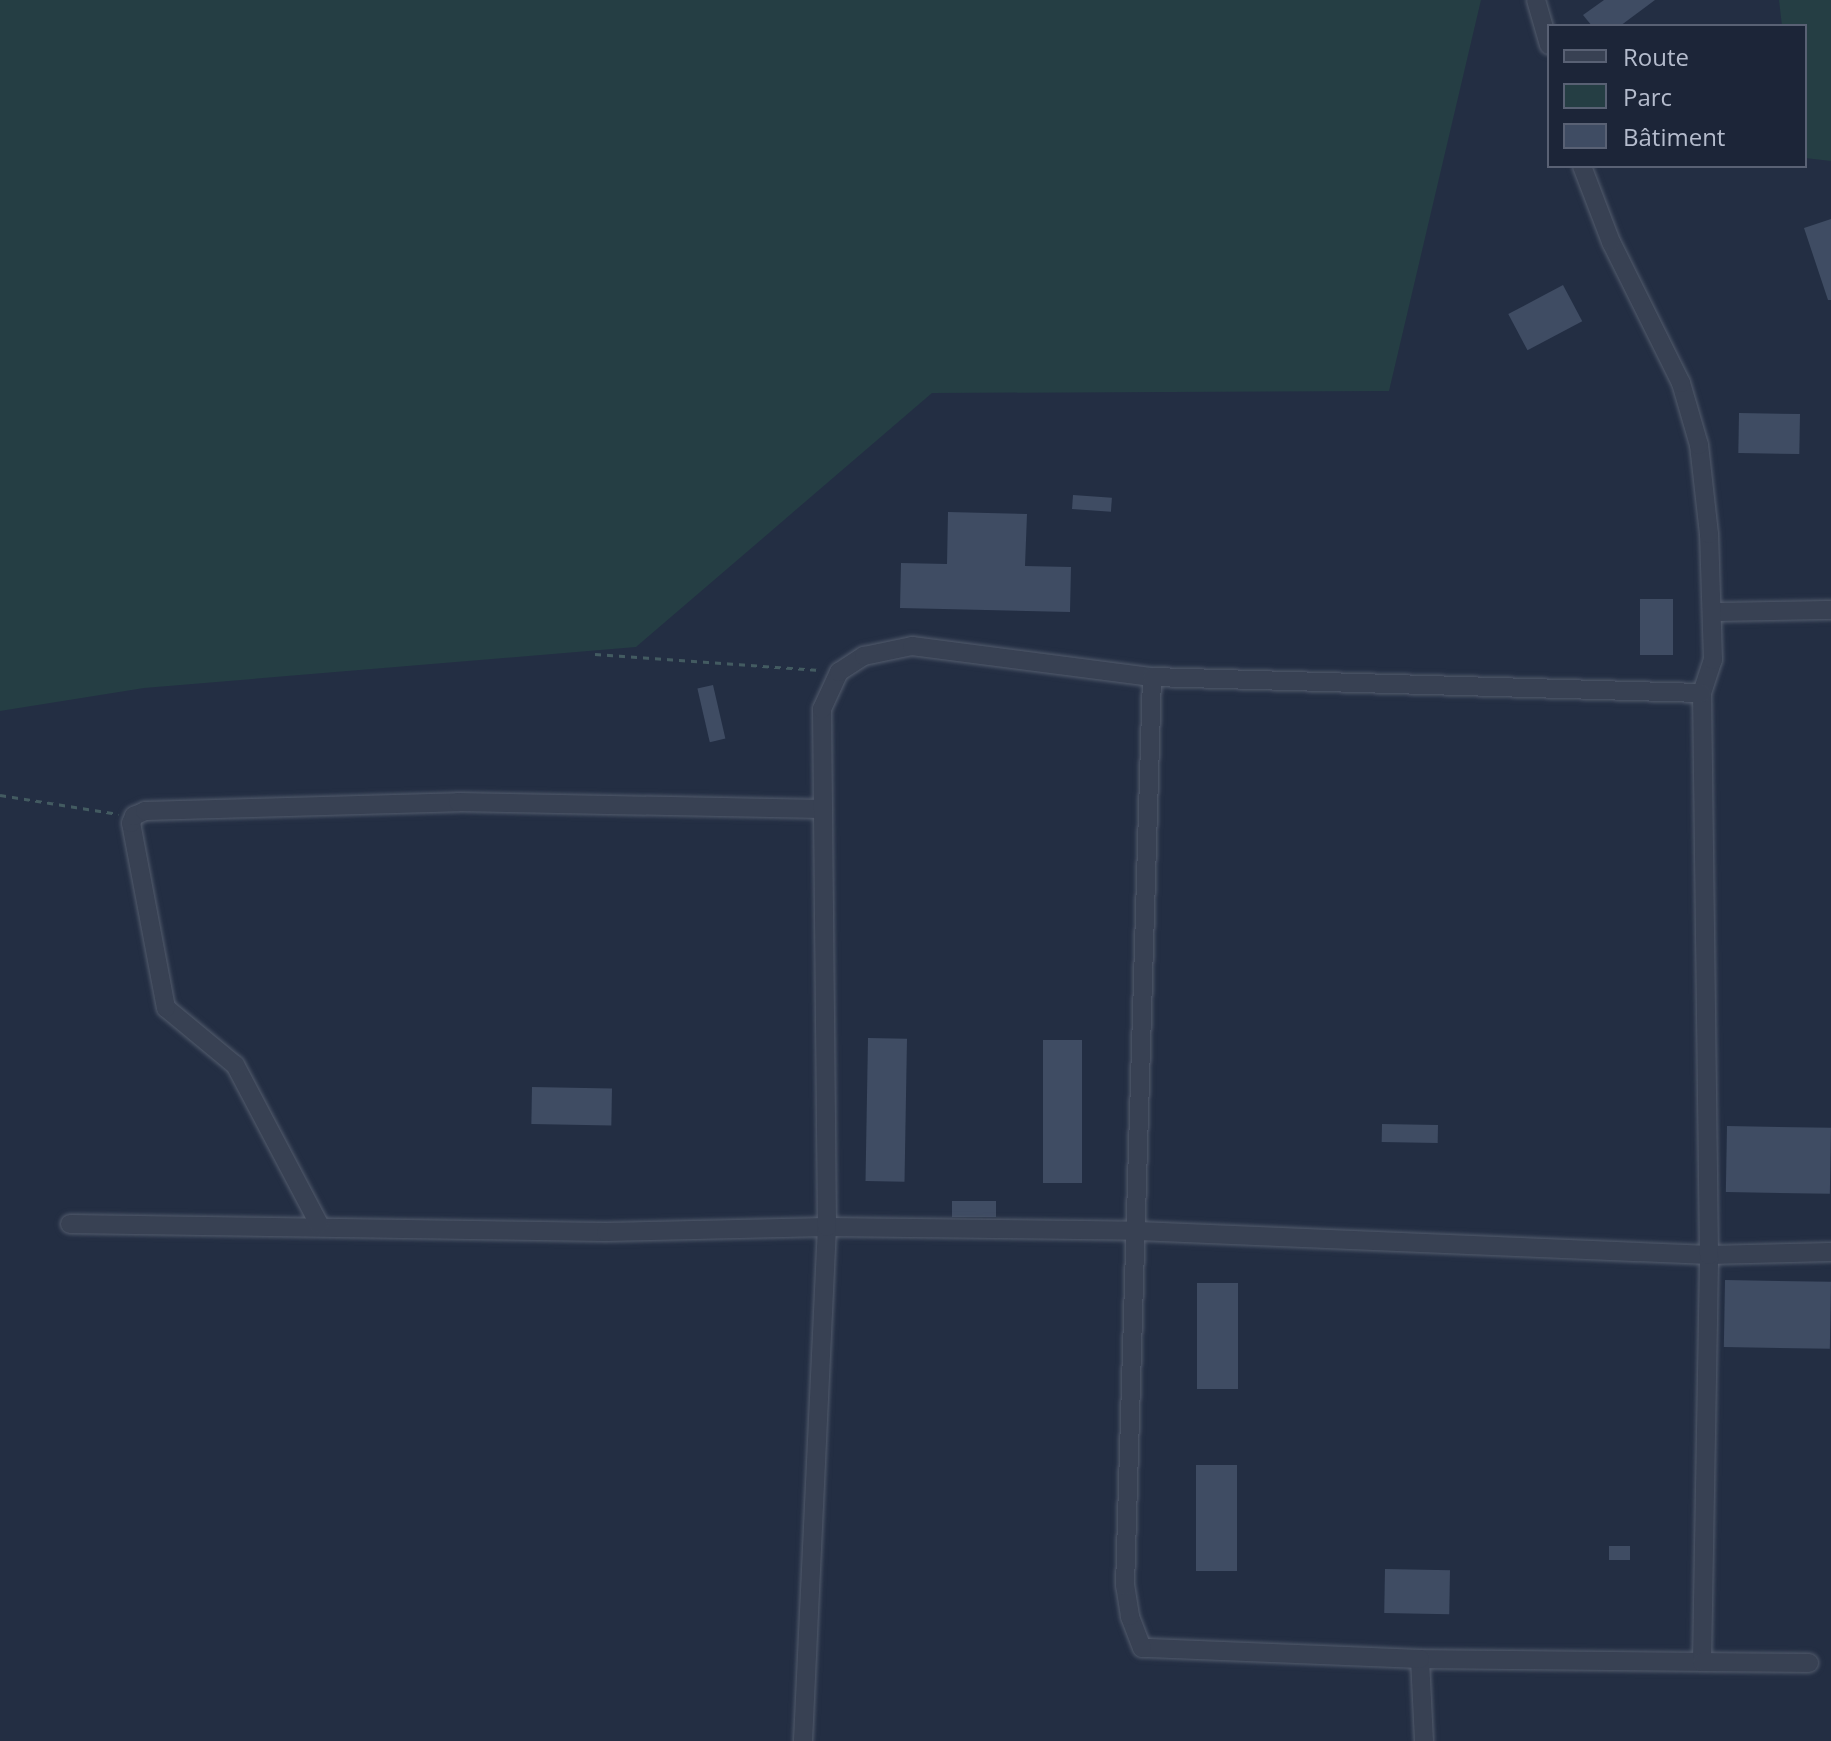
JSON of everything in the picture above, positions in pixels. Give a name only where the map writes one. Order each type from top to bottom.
[{"type":"lane","points":[[1536,0],[1547,38]]},
{"type":"lane","points":[[1583,168],[1611,242],[1681,383],[1699,445],[1713,612],[1713,660],[1702,693],[1709,1255],[1702,1662]]},
{"type":"lane","points":[[1713,612],[1831,610]]},
{"type":"lane","points":[[803,1741],[827,1227],[822,709],[839,672],[864,656],[912,646],[1152,677],[1702,693]]},
{"type":"lane","points":[[1152,677],[1138,1231],[1125,1586],[1142,1648],[1420,1659],[1809,1663]]},
{"type":"lane","points":[[319,1224],[235,1065],[166,1008],[131,823],[134,816],[145,811],[458,802],[822,809]]},
{"type":"lane","points":[[70,1224],[319,1224],[606,1232],[827,1227],[1138,1231],[1709,1255],[1831,1252]]},
{"type":"lane","points":[[1420,1659],[1424,1741]]},
{"type":"path","points":[[595,654],[839,672]]},
{"type":"path","points":[[0,795],[134,816]]},
{"type":"green space","points":[[0,0],[1481,0],[1389,391],[932,393],[636,647],[144,688],[0,711]]},
{"type":"green space","points":[[1779,0],[1831,0],[1831,161],[1807,158],[1807,24],[1782,24]]},
{"type":"building","points":[[1604,0],[1655,0],[1623,24],[1590,24],[1583,15]]},
{"type":"building","points":[[1831,219],[1831,300],[1828,300],[1804,228]]},
{"type":"building","points":[[1563,285],[1582,321],[1528,350],[1508,314]]},
{"type":"building","points":[[1739,413],[1800,414],[1799,454],[1738,453]]},
{"type":"building","points":[[1073,495],[1112,498],[1111,512],[1072,509]]},
{"type":"building","points":[[948,512],[1027,514],[1025,566],[1071,567],[1070,612],[900,608],[901,563],[947,564]]},
{"type":"building","points":[[1640,599],[1673,599],[1673,655],[1640,655]]},
{"type":"building","points":[[713,685],[725,739],[710,742],[697,689]]},
{"type":"building","points":[[868,1038],[907,1039],[904,1182],[866,1181]]},
{"type":"building","points":[[1043,1040],[1082,1040],[1082,1183],[1043,1183]]},
{"type":"building","points":[[532,1087],[612,1088],[611,1125],[531,1124]]},
{"type":"building","points":[[1382,1124],[1438,1125],[1438,1143],[1382,1142]]},
{"type":"building","points":[[1727,1126],[1831,1128],[1830,1194],[1726,1192]]},
{"type":"building","points":[[952,1201],[996,1201],[996,1217],[952,1217]]},
{"type":"building","points":[[1725,1280],[1831,1282],[1830,1349],[1724,1347]]},
{"type":"building","points":[[1197,1283],[1238,1283],[1238,1389],[1197,1389]]},
{"type":"building","points":[[1196,1465],[1237,1465],[1237,1571],[1196,1571]]},
{"type":"building","points":[[1609,1546],[1630,1546],[1630,1560],[1609,1560]]},
{"type":"building","points":[[1385,1569],[1450,1570],[1449,1614],[1384,1613]]}]
